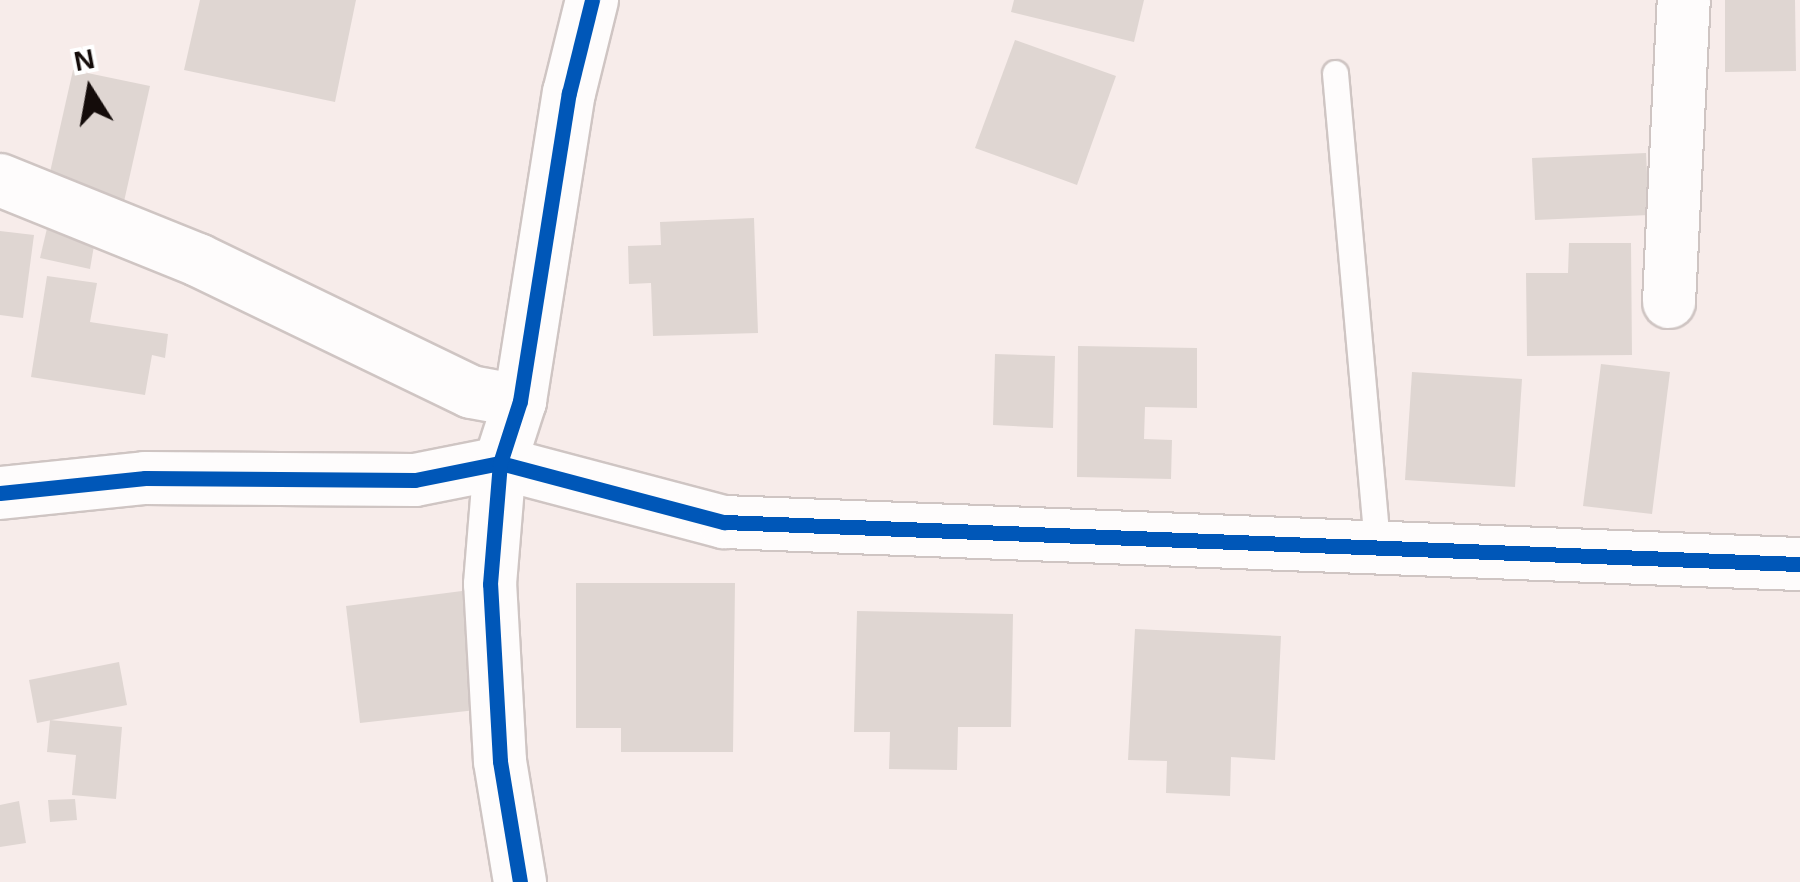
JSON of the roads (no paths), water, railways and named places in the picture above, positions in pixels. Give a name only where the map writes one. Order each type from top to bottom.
[{"type":"street","points":[[520,882],[500,761],[490,584],[500,463],[520,401],[569,93],[592,0]]},
{"type":"street","points":[[1669,302],[1684,0]]},
{"type":"street","points":[[0,180],[198,260],[471,392],[520,401]]},
{"type":"street","points":[[0,493],[144,478],[414,480],[500,463],[724,522],[1800,564]]},
{"type":"lane","points":[[1335,73],[1377,545]]}]
